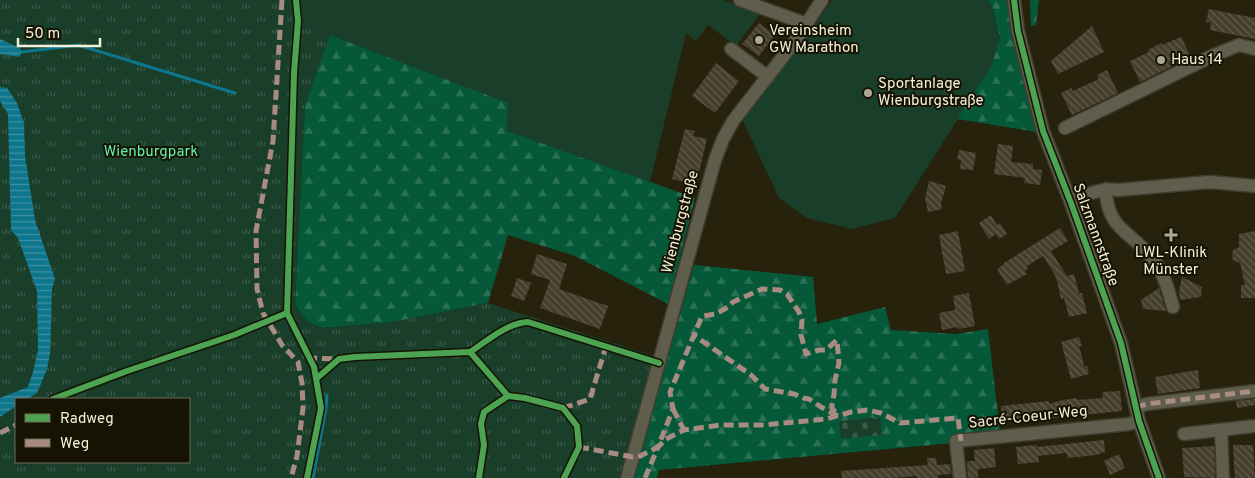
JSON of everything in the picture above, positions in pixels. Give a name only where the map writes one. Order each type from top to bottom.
[{"type":"street","points":[[740,0],[807,24]]},
{"type":"street","name":"Wienburgstraße","points":[[626,478],[715,160],[723,139],[733,121],[807,24],[822,0]]},
{"type":"street","name":"Salzmannstraße","points":[[1014,0],[1018,30],[1042,131],[1071,202],[1121,343],[1139,421],[1159,478]]},
{"type":"street","points":[[1064,128],[1131,91],[1212,56],[1239,46],[1255,49]]},
{"type":"street","points":[[731,48],[768,77]]},
{"type":"street","points":[[1071,202],[1106,188],[1118,190],[1210,182],[1255,186]]},
{"type":"street","points":[[1106,188],[1106,202],[1112,218],[1117,226],[1156,262],[1165,278],[1173,307]]},
{"type":"street","points":[[1136,407],[1147,404],[1255,391]]},
{"type":"street","name":"Sacré-Coeur-Weg","points":[[960,478],[956,442],[1129,424],[1139,421]]},
{"type":"street","points":[[1184,434],[1255,426]]},
{"type":"street","points":[[1220,430],[1223,478]]},
{"type":"green space","name":"Wienburgpark","points":[[0,0],[301,0],[303,17],[330,35],[305,104],[295,304],[308,322],[323,328],[393,322],[488,303],[654,356],[619,478],[0,478]]},
{"type":"green space","points":[[301,0],[723,0],[761,13],[736,46],[708,25],[696,41],[686,33],[650,182],[507,131],[508,103],[330,35],[302,17]]},
{"type":"green space","name":"Sportanlage Wienburgstraße","points":[[832,0],[988,0],[993,8],[1000,38],[991,67],[895,218],[852,229],[807,218],[779,198],[742,119],[811,31]]},
{"type":"green space","points":[[988,0],[1007,0],[1037,132],[957,119],[991,67],[1000,38],[993,8]]},
{"type":"green space","points":[[1030,0],[1039,0],[1036,25],[1031,26]]},
{"type":"green space","points":[[330,35],[508,103],[507,131],[695,198],[668,304],[575,256],[508,235],[488,303],[393,322],[323,328],[308,322],[295,304],[305,104]]},
{"type":"green space","points":[[694,265],[813,277],[817,324],[885,307],[891,330],[957,334],[988,329],[1000,432],[953,443],[659,470],[657,478],[633,478]]},
{"type":"green space","points":[[880,417],[882,435],[841,439],[839,421]]},
{"type":"water","points":[[0,39],[20,48],[22,52],[19,57],[0,54]]},
{"type":"water","points":[[0,87],[7,88],[17,103],[24,123],[25,156],[35,220],[55,279],[52,289],[50,354],[47,369],[37,393],[29,398],[15,398],[15,407],[0,417],[0,398],[28,387],[38,351],[37,291],[18,238],[11,230],[8,114],[0,101]]},
{"type":"building","points":[[1209,9],[1255,18],[1255,39],[1210,30],[1211,23],[1206,22]]},
{"type":"building","name":"Vereinsheim GW Marathon","points":[[759,23],[775,35],[759,56],[742,44]]},
{"type":"building","points":[[1092,26],[1104,52],[1058,74],[1051,61]]},
{"type":"building","name":"Haus 14","points":[[1181,37],[1191,57],[1140,82],[1130,61],[1149,52],[1148,50],[1161,43],[1162,45]]},
{"type":"building","points":[[716,63],[739,81],[715,113],[692,96]]},
{"type":"building","points":[[1107,70],[1118,93],[1072,115],[1061,93],[1071,88],[1073,91],[1099,79],[1097,75]]},
{"type":"building","points":[[685,129],[695,131],[693,136],[707,139],[696,185],[672,179]]},
{"type":"building","points":[[998,144],[1013,146],[1011,162],[1033,164],[1033,169],[1042,170],[1040,185],[1024,183],[1025,178],[994,174]]},
{"type":"building","points":[[959,150],[976,153],[973,170],[960,169],[961,160],[957,159]]},
{"type":"building","points":[[929,181],[946,186],[941,203],[942,209],[928,212],[925,199]]},
{"type":"building","points":[[991,215],[997,225],[1000,223],[1007,234],[999,239],[996,234],[989,239],[979,223]]},
{"type":"building","points":[[1060,228],[1068,241],[1051,251],[1067,276],[1074,274],[1079,293],[1082,293],[1087,313],[1069,317],[1064,298],[1061,299],[1056,277],[1043,256],[1027,266],[1028,268],[1025,271],[1027,274],[1007,285],[997,269]]},
{"type":"building","points":[[958,231],[965,271],[946,274],[939,235]]},
{"type":"building","points":[[1255,231],[1255,298],[1241,298],[1241,285],[1245,285],[1240,263],[1233,260],[1232,254],[1233,250],[1239,247],[1239,234]]},
{"type":"building","points":[[537,254],[567,264],[559,289],[608,306],[600,329],[540,308],[550,280],[531,274]]},
{"type":"building","points":[[1182,277],[1202,287],[1201,297],[1180,300],[1179,291]]},
{"type":"building","points":[[517,278],[531,283],[524,301],[511,296]]},
{"type":"building","points":[[1159,288],[1166,311],[1143,309],[1141,300]]},
{"type":"building","points":[[969,293],[975,326],[942,330],[939,313],[955,310],[953,296]]},
{"type":"building","points":[[1079,337],[1084,367],[1087,366],[1089,374],[1071,379],[1061,342]]},
{"type":"building","points":[[1198,370],[1200,388],[1158,394],[1155,377]]},
{"type":"building","points":[[1120,391],[1122,411],[1021,421],[1002,419],[1001,406],[1049,401],[1049,404],[1077,398],[1077,400],[1103,398],[1102,392]]},
{"type":"building","points":[[1255,399],[1255,405],[1237,408],[1236,401]]},
{"type":"building","points":[[1104,440],[1105,452],[1096,455],[1067,458],[1067,453],[1038,456],[1039,462],[1018,464],[1016,447],[1037,445],[1037,447]]},
{"type":"building","points":[[1233,445],[1253,445],[1255,478],[1235,478]]},
{"type":"building","points":[[1214,446],[1215,478],[1184,477],[1182,448]]},
{"type":"building","points":[[994,448],[996,467],[978,469],[978,478],[968,478],[967,461],[975,461],[974,450]]},
{"type":"building","points":[[1119,454],[1125,468],[1110,475],[1104,461]]},
{"type":"building","points":[[927,458],[936,458],[937,465],[950,464],[951,474],[938,475],[938,478],[917,478],[916,476],[842,478],[841,471],[928,465]]},
{"type":"waterway","points":[[22,52],[78,45],[235,93]]},
{"type":"waterway","points":[[313,478],[327,395]]},
{"type":"marked path","points":[[282,0],[273,141],[256,231],[257,289],[263,313],[282,345],[298,362],[302,383],[303,408],[297,456],[291,478]]},
{"type":"marked path","points":[[579,447],[633,457],[640,456],[658,447],[673,409],[670,392],[702,316],[716,314],[733,302],[762,289],[780,290],[787,294],[802,320],[801,335],[806,354],[826,350],[837,340],[839,363],[832,408],[838,416],[809,399],[794,394],[765,389],[751,375],[695,336]]},
{"type":"marked path","points":[[563,408],[590,399],[606,346]]},
{"type":"marked path","points":[[307,358],[339,359]]},
{"type":"marked path","points":[[1136,407],[1147,404],[1255,391]]},
{"type":"marked path","points":[[673,409],[684,430]]},
{"type":"marked path","points":[[645,478],[658,447],[666,439],[684,430],[721,425],[764,425],[826,419],[867,410],[881,413],[900,423],[958,418],[961,441]]},
{"type":"marked path","points":[[0,433],[15,426]]},
{"type":"cycle path","points":[[296,0],[298,21],[294,73],[287,313],[314,367],[321,408],[307,478]]},
{"type":"cycle path","points":[[1014,0],[1018,31],[1043,131],[1121,343],[1139,421],[1159,478]]},
{"type":"cycle path","points":[[56,398],[127,371],[234,335],[287,313]]},
{"type":"cycle path","points":[[470,352],[505,329],[528,322],[659,363]]},
{"type":"cycle path","points":[[317,378],[339,359],[470,352],[508,396],[525,398],[563,408],[577,426],[579,447],[564,478]]},
{"type":"cycle path","points":[[479,478],[484,445],[481,424],[484,412],[508,396]]},
{"type":"place","name":"Vereinsheim GW Marathon","points":[[759,40]]},
{"type":"place","name":"Haus 14","points":[[1161,60]]},
{"type":"place","name":"Sportanlage Wienburgstraße","points":[[868,93]]},
{"type":"place","name":"LWL-Klinik Münster","points":[[1171,235]]}]
